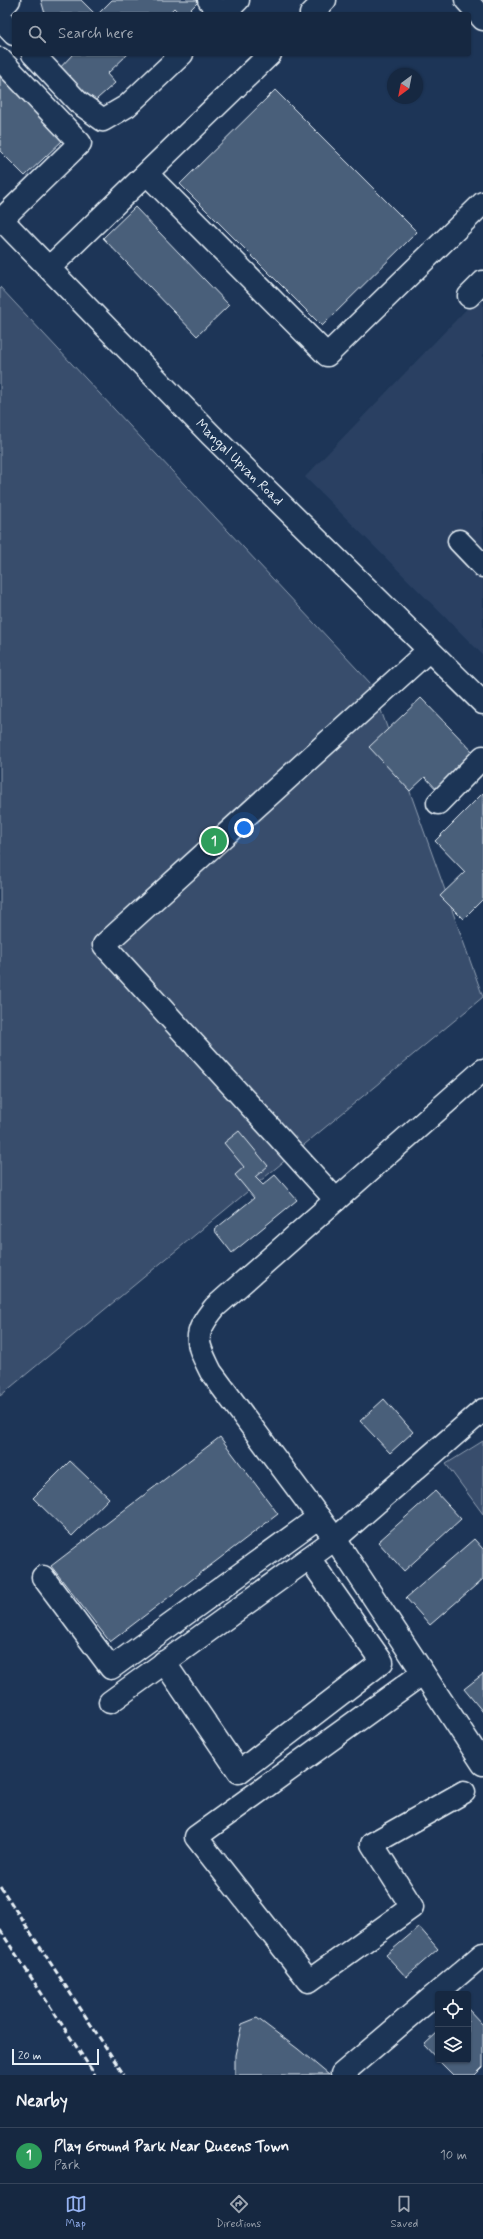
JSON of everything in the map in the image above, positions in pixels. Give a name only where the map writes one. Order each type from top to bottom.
[{"type":"street","points":[[0,10],[9,0]]},
{"type":"street","points":[[209,0],[220,12]]},
{"type":"street","points":[[224,12],[238,0]]},
{"type":"street","points":[[313,12],[325,0]]},
{"type":"street","points":[[466,0],[483,19]]},
{"type":"street","points":[[0,19],[12,32]]},
{"type":"street","points":[[35,56],[78,102],[103,120],[127,106],[180,56]]},
{"type":"street","points":[[50,268],[268,56]]},
{"type":"street","points":[[0,59],[80,143],[1,218]]},
{"type":"street","points":[[147,174],[327,355],[483,203]]},
{"type":"street","name":"Mangal Upvan Road","points":[[1,218],[211,435],[483,703]]},
{"type":"street","points":[[459,541],[483,566]]},
{"type":"street","points":[[336,1200],[104,945],[429,650]]},
{"type":"street","points":[[438,803],[483,757]]},
{"type":"street","points":[[482,1073],[215,1307],[203,1321],[197,1338],[200,1351],[211,1372],[335,1539],[483,1764]]},
{"type":"street","points":[[110,1702],[335,1539],[483,1410]]},
{"type":"street","points":[[43,1577],[111,1668],[319,1517]]},
{"type":"street","points":[[164,1662],[239,1772],[382,1662],[309,1558]]},
{"type":"street","points":[[423,1673],[196,1837],[309,1981],[412,1907],[372,1844],[464,1792]]},
{"type":"street","points":[[351,2071],[483,1954]]},
{"type":"shaded area","points":[[0,287],[372,685],[483,997],[0,1396]]},
{"type":"shaded area","points":[[483,292],[483,655],[305,477]]},
{"type":"shaded area","points":[[483,1441],[483,1514],[446,1464]]},
{"type":"building","points":[[41,0],[81,0],[93,12],[44,12]]},
{"type":"building","points":[[112,0],[200,0],[188,12],[178,12],[174,8],[170,12],[100,12]]},
{"type":"building","points":[[71,56],[126,56],[107,74],[115,83],[89,106],[56,72]]},
{"type":"building","points":[[0,74],[63,140],[25,176],[0,151]]},
{"type":"building","points":[[275,90],[417,232],[322,326],[180,184]]},
{"type":"building","points":[[135,207],[229,305],[197,336],[103,238]]},
{"type":"building","points":[[421,698],[478,757],[440,793],[425,777],[410,791],[369,747]]},
{"type":"building","points":[[483,793],[483,899],[463,919],[440,896],[465,872],[435,841]]},
{"type":"building","points":[[239,1131],[268,1166],[255,1177],[263,1185],[275,1175],[297,1200],[232,1253],[214,1230],[254,1198],[235,1175],[244,1167],[224,1143]]},
{"type":"building","points":[[384,1399],[413,1432],[390,1453],[360,1421]]},
{"type":"building","points":[[220,1437],[278,1514],[110,1642],[51,1566]]},
{"type":"building","points":[[70,1461],[109,1498],[72,1536],[33,1498]]},
{"type":"building","points":[[435,1491],[461,1519],[404,1571],[378,1542]]},
{"type":"building","points":[[474,1539],[483,1549],[483,1579],[430,1625],[406,1598]]},
{"type":"building","points":[[483,1674],[483,1712],[464,1689]]},
{"type":"building","points":[[419,1927],[438,1949],[406,1977],[386,1955]]},
{"type":"building","points":[[471,2012],[483,2025],[483,2067],[475,2075],[453,2075],[441,2063],[471,2063]]},
{"type":"building","points":[[257,2018],[329,2075],[235,2075],[235,2055],[242,2024]]},
{"type":"building","points":[[435,2035],[435,2057],[424,2045]]},
{"type":"railway","points":[[0,1886],[124,2075]]},
{"type":"railway","points":[[0,1930],[95,2075]]},
{"type":"place","name":"Play Ground Park Near Queens Town","points":[[214,841]]}]
